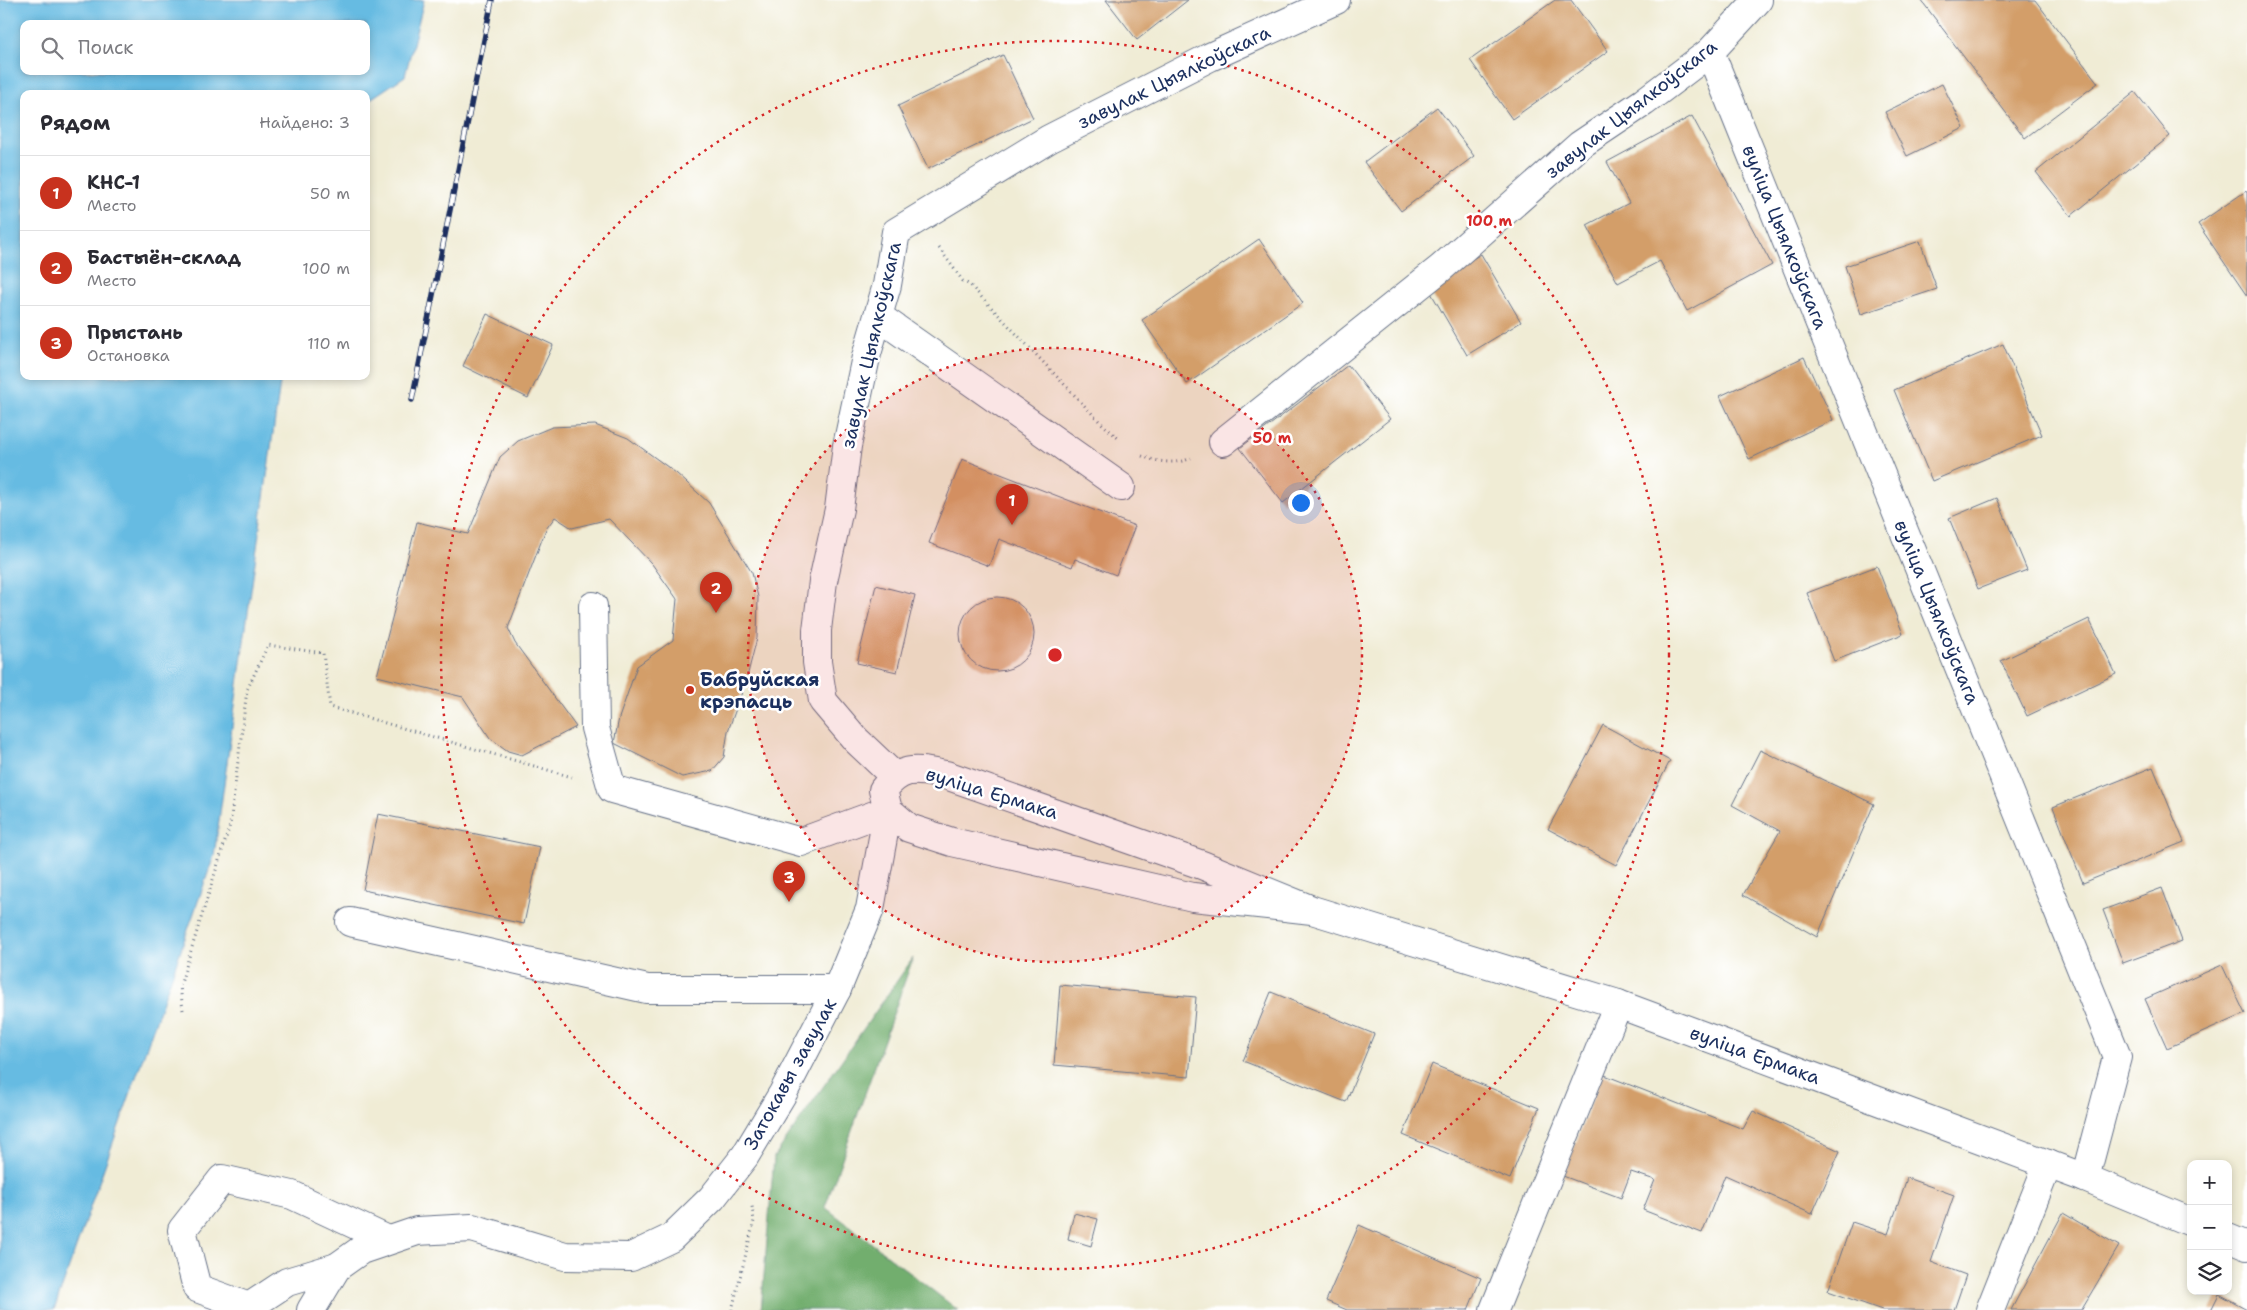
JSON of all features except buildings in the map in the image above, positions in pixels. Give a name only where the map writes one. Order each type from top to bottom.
[{"type":"street","name":"завулак Цыялкоўскага","points":[[894,776],[856,740],[823,701],[816,662],[817,630],[823,581],[838,509],[857,396],[887,286],[896,232],[919,220],[976,182],[1050,139],[1210,57],[1336,0]]},
{"type":"street","name":"завулак Цыялкоўскага","points":[[1223,442],[1440,268],[1580,145],[1644,102],[1710,52],[1758,0]]},
{"type":"street","name":"вуліца Цыялкоўскага","points":[[1710,52],[2117,1056],[2085,1178]]},
{"type":"street","points":[[878,316],[1121,487]]},
{"type":"street","points":[[593,606],[595,728],[612,788],[800,842],[888,810],[883,790],[894,776]]},
{"type":"street","name":"вуліца Ермака","points":[[894,776],[912,770],[946,775],[1202,865],[1312,910],[1618,1004],[2085,1178],[2187,1220]]},
{"type":"street","name":"вуліца Ермака","points":[[888,810],[909,828],[952,842],[1192,897],[1312,910]]},
{"type":"street","name":"Затокавы завулак","points":[[311,1310],[337,1267],[361,1250],[417,1231],[472,1228],[565,1256],[631,1257],[671,1238],[712,1198],[745,1156],[783,1093],[837,989],[870,909],[888,810]]},
{"type":"street","points":[[350,922],[647,989],[837,989]]},
{"type":"street","points":[[1494,1310],[1618,1004]]},
{"type":"street","points":[[1990,1310],[2048,1164]]},
{"type":"street","points":[[337,1267],[287,1282],[249,1307],[197,1288],[182,1230],[222,1179],[292,1195],[388,1240]]},
{"type":"street","points":[[2232,1240],[2247,1246]]},
{"type":"path","points":[[919,220],[963,281],[970,285],[1099,422],[1121,440]]},
{"type":"path","points":[[1135,453],[1153,461],[1183,462],[1223,442]]},
{"type":"path","points":[[183,1010],[180,986],[230,825],[248,690],[268,645],[323,653],[330,707],[612,788]]},
{"type":"path","points":[[732,1310],[754,1220],[745,1156]]},
{"type":"green space","points":[[913,958],[825,1207],[958,1310],[761,1310],[774,1157]]},
{"type":"water","points":[[0,0],[424,0],[405,76],[370,99],[370,90],[20,90],[20,380],[280,380],[214,856],[54,1310],[0,1310]]},
{"type":"railway","points":[[412,400],[492,0]]},
{"type":"place","name":"КНС-1","points":[[1012,525]]},
{"type":"place","name":"Бастыён-склад","points":[[716,613]]},
{"type":"place","name":"Бабруйская крэпасць","points":[[690,690]]},
{"type":"place","name":"Прыстань","points":[[789,902]]}]
